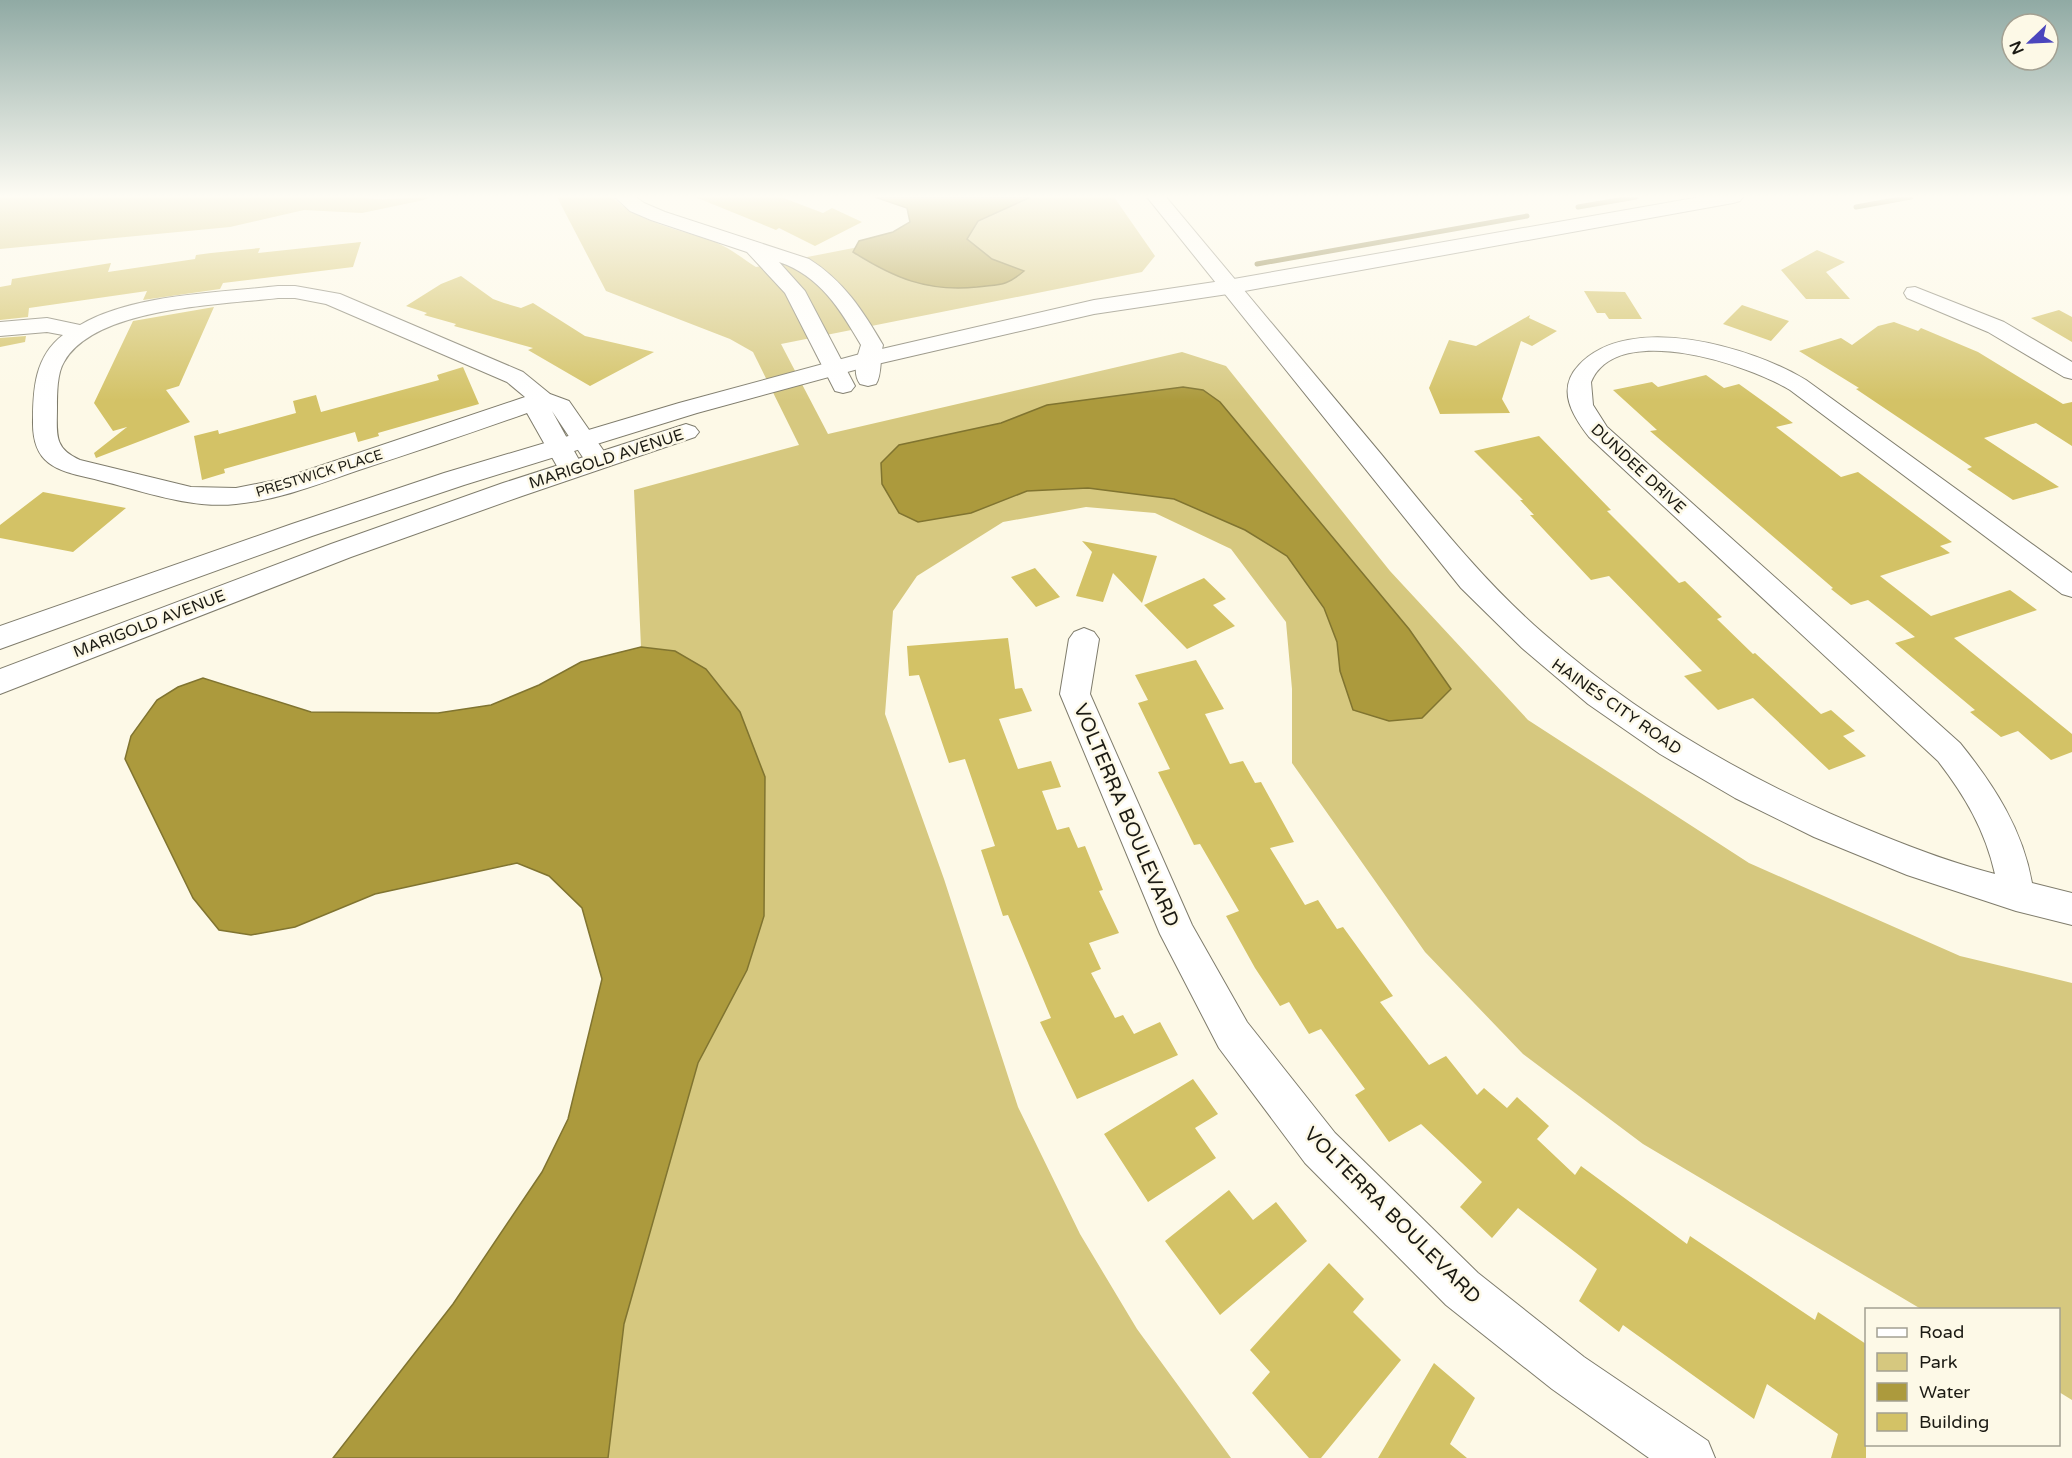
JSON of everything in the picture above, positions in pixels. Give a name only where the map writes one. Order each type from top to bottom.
[{"type":"main road","name":"MARIGOLD AVENUE","points":[[0,638],[302,530],[578,454],[839,377],[1193,300],[1228,287],[1351,265]]},
{"type":"main road","name":"MARIGOLD AVENUE","points":[[0,682],[578,454]]},
{"type":"street","points":[[770,265],[795,291],[839,377]]},
{"type":"street","points":[[806,265],[823,275],[840,292],[872,345],[868,369]]},
{"type":"street","name":"HAINES CITY ROAD","points":[[1210,265],[1471,581],[1516,628],[1574,678],[1682,753],[1770,800],[1868,844],[1922,865],[2016,896],[2072,909]]},
{"type":"street","name":"PRESTWICK PLACE","points":[[278,292],[319,295],[407,329],[516,377],[542,399],[471,426],[286,486],[236,496],[191,495],[72,466],[57,459],[49,449],[45,429],[45,396],[51,363],[60,349],[82,332],[116,316],[159,305],[278,292]]},
{"type":"street","points":[[1915,293],[1996,327],[2072,372]]},
{"type":"street","points":[[0,329],[47,326],[82,332]]},
{"type":"street","name":"DUNDEE DRIVE","points":[[2016,896],[2013,867],[2004,837],[1990,808],[1971,779],[1949,752],[1598,432],[1580,404],[1578,395],[1581,379],[1590,365],[1606,354],[1652,345],[1708,350],[1765,367],[1798,385],[2072,587]]},
{"type":"street","points":[[542,399],[539,413],[578,454]]},
{"type":"street","name":"VOLTERRA BOULEVARD","points":[[1084,639],[1075,694],[1178,934],[1233,1035],[1320,1148],[1462,1289],[1568,1373],[1691,1458]]},
{"type":"green space","points":[[592,265],[753,265],[756,267],[766,265],[1148,265],[1142,272],[781,344],[828,434],[1182,352],[1226,366],[1390,571],[1528,720],[1749,863],[1960,956],[2072,983],[2072,1400],[2060,1393],[2060,1308],[1919,1308],[1643,1144],[1523,1054],[1425,952],[1292,763],[1292,689],[1286,622],[1231,549],[1155,513],[1086,507],[1003,522],[917,576],[893,611],[885,714],[944,879],[1018,1107],[1080,1234],[1137,1329],[1231,1458],[608,1458],[624,1324],[698,1063],[747,970],[675,651],[641,647],[634,490],[799,445],[753,352],[730,339],[606,291]]},
{"type":"water","points":[[876,265],[1008,265],[1024,271],[1002,284],[959,288],[927,285]]},
{"type":"water","points":[[1183,387],[1203,390],[1220,402],[1409,629],[1451,689],[1422,718],[1389,721],[1353,710],[1340,671],[1337,642],[1324,608],[1287,556],[1245,530],[1174,499],[1088,488],[1027,491],[971,513],[918,522],[899,513],[882,484],[881,463],[899,445],[1001,423],[1047,405]]},
{"type":"water","points":[[641,647],[675,651],[706,669],[740,712],[765,777],[764,916],[747,970],[698,1063],[624,1324],[608,1458],[333,1458],[453,1304],[542,1172],[568,1119],[602,979],[582,908],[549,876],[517,863],[375,894],[295,927],[251,935],[219,930],[193,898],[125,759],[131,736],[157,700],[178,687],[203,678],[311,712],[438,713],[491,705],[539,685],[581,662]]},
{"type":"building","points":[[98,265],[110,265],[108,272],[155,265],[354,265],[353,267],[223,283],[220,289],[143,300],[147,291],[29,308],[28,317],[0,320],[0,287],[11,285],[12,279]]},
{"type":"building","points":[[1790,265],[1839,265],[1826,272],[1850,299],[1806,299],[1781,270]]},
{"type":"building","points":[[461,276],[493,299],[521,308],[533,303],[585,336],[654,352],[590,386],[528,350],[533,348],[454,326],[456,324],[424,315],[427,313],[406,306],[441,284]]},
{"type":"building","points":[[1584,291],[1625,292],[1642,319],[1609,319],[1605,313],[1597,313]]},
{"type":"building","points":[[1742,305],[1789,321],[1771,341],[1723,324]]},
{"type":"building","points":[[214,307],[179,386],[166,390],[190,422],[96,458],[94,453],[127,427],[113,431],[94,403],[133,321]]},
{"type":"building","points":[[2059,310],[2072,317],[2072,342],[2031,318]]},
{"type":"building","points":[[1530,315],[1529,318],[1557,331],[1532,346],[1521,341],[1502,399],[1510,413],[1440,414],[1429,388],[1449,340],[1476,346]]},
{"type":"building","points":[[1894,322],[1918,331],[1921,328],[1978,352],[2063,404],[2072,402],[2072,446],[2036,423],[1984,438],[2059,487],[2013,500],[1967,469],[1972,467],[1856,389],[1859,388],[1799,351],[1841,338],[1852,345],[1878,326]]},
{"type":"building","points":[[26,336],[25,342],[0,347],[0,338]]},
{"type":"building","points":[[463,367],[479,404],[378,433],[379,436],[358,442],[355,432],[224,469],[225,473],[202,480],[194,436],[218,430],[219,434],[296,413],[293,401],[316,395],[321,412],[439,380],[437,375]]},
{"type":"building","points":[[1706,375],[1724,388],[1739,384],[1793,423],[1776,427],[1841,477],[1858,472],[1952,542],[1940,546],[1950,553],[1880,576],[1931,616],[2010,590],[2037,610],[1954,638],[2072,734],[2072,752],[2051,760],[2018,731],[2001,737],[1970,712],[1975,710],[1895,643],[1915,637],[1868,600],[1851,605],[1831,589],[1833,588],[1650,431],[1657,430],[1613,390],[1652,382],[1658,387]]},
{"type":"building","points":[[1539,436],[1611,510],[1607,511],[1679,583],[1685,581],[1722,617],[1717,619],[1753,654],[1755,653],[1821,714],[1831,710],[1855,731],[1843,736],[1866,756],[1829,770],[1753,698],[1718,710],[1684,676],[1702,671],[1609,576],[1591,580],[1530,515],[1534,515],[1520,500],[1523,500],[1474,451]]},
{"type":"building","points":[[43,492],[126,508],[73,552],[0,538],[0,525]]},
{"type":"building","points":[[1082,541],[1157,556],[1142,603],[1113,573],[1103,602],[1076,596],[1092,552]]},
{"type":"building","points":[[1035,568],[1060,597],[1036,607],[1011,577]]},
{"type":"building","points":[[1204,578],[1226,599],[1213,605],[1235,626],[1187,649],[1144,605]]},
{"type":"building","points":[[1008,638],[1015,689],[1022,688],[1032,711],[999,719],[1018,769],[1051,761],[1061,787],[1042,791],[1057,830],[1069,827],[1078,848],[1085,846],[1103,890],[1099,891],[1119,933],[1089,943],[1101,969],[1091,973],[1115,1018],[1123,1015],[1134,1034],[1160,1022],[1178,1055],[1077,1099],[1040,1022],[1051,1018],[1008,915],[1003,916],[981,850],[995,846],[965,759],[949,763],[919,675],[909,676],[907,646]]},
{"type":"building","points":[[1196,660],[1224,709],[1205,714],[1230,764],[1243,761],[1255,783],[1261,782],[1294,842],[1270,848],[1305,905],[1318,900],[1337,929],[1343,927],[1393,996],[1380,1002],[1429,1065],[1446,1056],[1477,1095],[1484,1088],[1507,1108],[1517,1097],[1549,1126],[1537,1139],[1575,1175],[1581,1166],[1687,1244],[1690,1236],[1815,1320],[1818,1312],[1865,1343],[1866,1458],[1831,1458],[1838,1434],[1767,1384],[1754,1419],[1623,1325],[1619,1332],[1579,1301],[1597,1269],[1518,1208],[1492,1238],[1460,1207],[1482,1182],[1421,1124],[1389,1142],[1355,1095],[1365,1089],[1321,1029],[1309,1034],[1289,1002],[1280,1006],[1255,968],[1226,916],[1239,911],[1200,844],[1194,845],[1158,772],[1170,769],[1138,703],[1148,700],[1135,675]]},
{"type":"building","points":[[1193,1079],[1218,1114],[1195,1128],[1216,1158],[1148,1202],[1104,1134]]},
{"type":"building","points":[[1229,1190],[1253,1220],[1276,1202],[1307,1241],[1220,1315],[1165,1241]]},
{"type":"building","points":[[1329,1263],[1364,1299],[1353,1312],[1401,1360],[1321,1458],[1309,1458],[1252,1393],[1270,1372],[1250,1350]]},
{"type":"building","points":[[1434,1363],[1475,1398],[1450,1444],[1467,1458],[1378,1458]]}]
